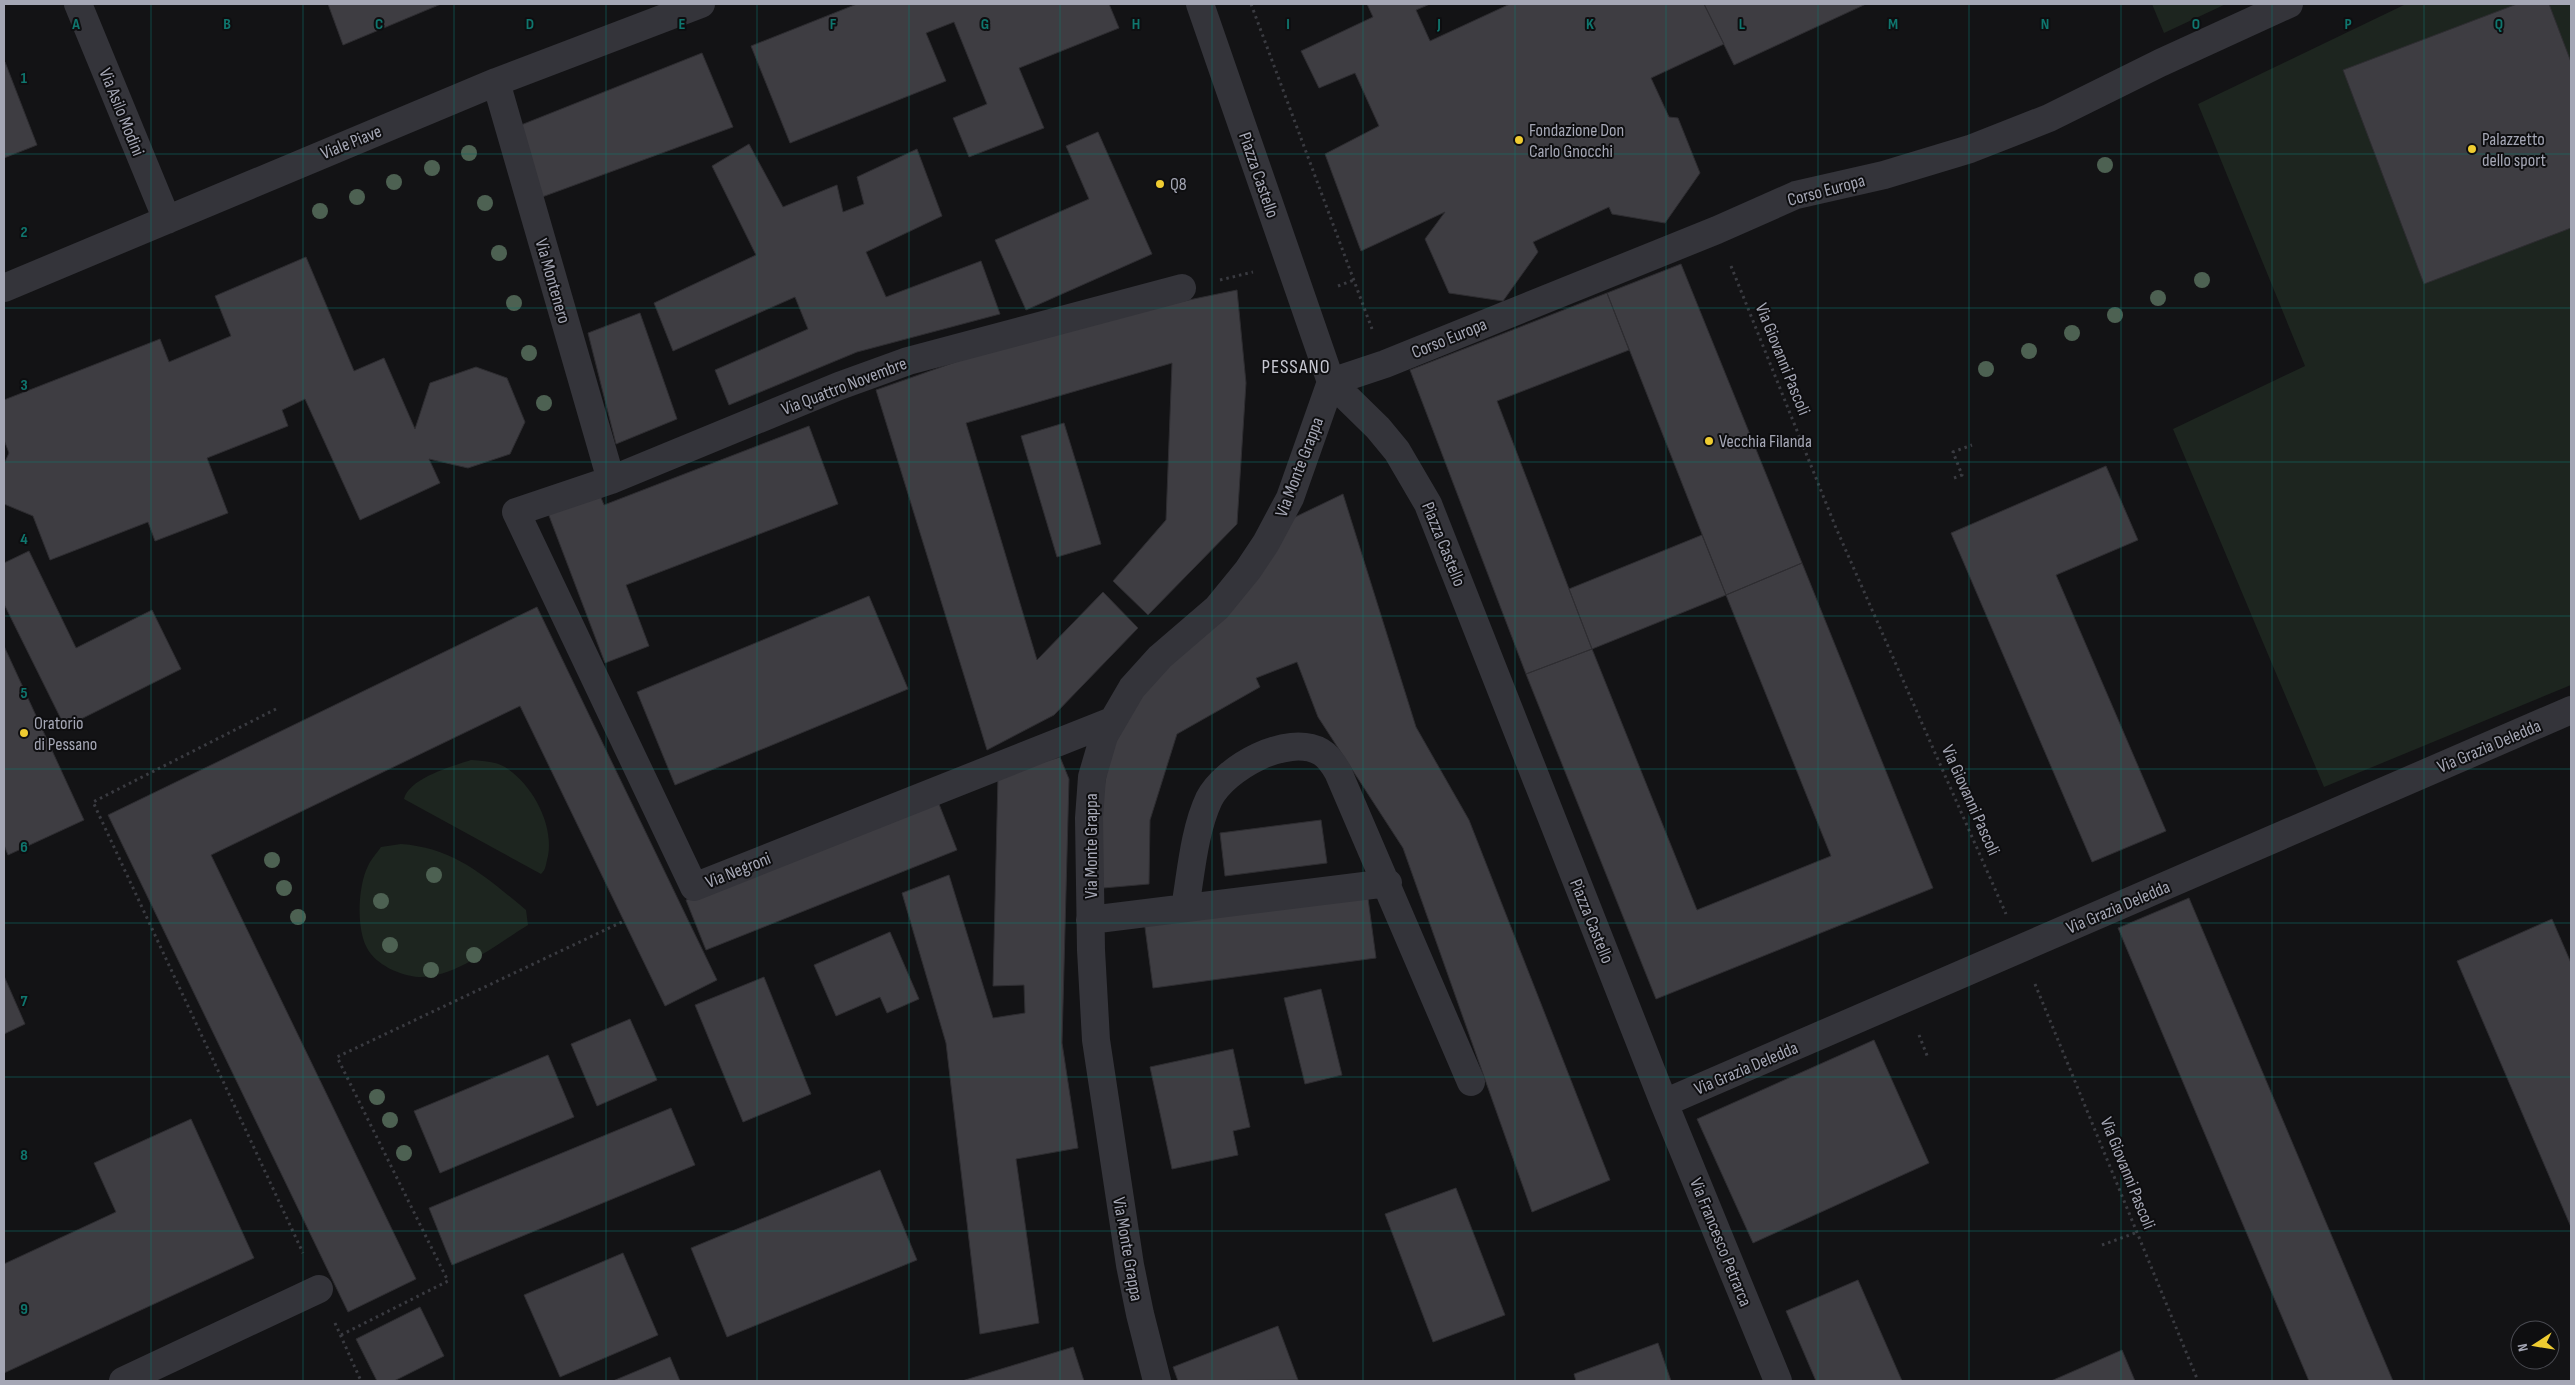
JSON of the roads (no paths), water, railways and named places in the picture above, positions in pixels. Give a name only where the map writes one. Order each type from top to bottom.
[{"type":"street","name":"Via Asilo Modini","points":[[78,4],[167,220]]},
{"type":"street","name":"Viale Piave","points":[[4,288],[496,82],[701,4]]},
{"type":"street","name":"Piazza Castello","points":[[1200,4],[1330,382],[1392,444],[1422,492],[1664,1103]]},
{"type":"street","name":"Corso Europa","points":[[1330,382],[1385,364],[1716,230],[1796,195],[1884,175],[1970,149],[2049,118],[2160,63],[2289,4]]},
{"type":"street","name":"Via Montenero","points":[[496,82],[611,480]]},
{"type":"street","name":"Via Quattro Novembre","points":[[516,512],[611,480],[839,386],[908,361],[1182,288]]},
{"type":"street","name":"Via Monte Grappa","points":[[1157,1381],[1136,1298],[1106,1115],[1094,1010],[1090,920],[1089,804],[1096,763],[1104,736],[1124,699],[1141,677],[1160,657],[1217,608],[1258,557],[1290,498],[1330,382]]},
{"type":"street","name":"Via Negroni","points":[[516,512],[694,887],[1112,721]]},
{"type":"street","name":"Via Grazia Deledda","points":[[1664,1103],[2571,710]]},
{"type":"street","points":[[1185,908],[1202,821],[1216,789],[1243,765],[1275,750],[1299,745],[1322,752],[1332,762],[1388,884],[1472,1082]]},
{"type":"street","points":[[1090,920],[1388,884]]},
{"type":"street","name":"Via Francesco Petrarca","points":[[1664,1103],[1778,1381]]},
{"type":"street","points":[[123,1381],[319,1289]]},
{"type":"place","name":"Fondazione Don Carlo Gnocchi","points":[[1519,140]]},
{"type":"place","name":"Palazzetto dello sport","points":[[2472,149]]},
{"type":"place","name":"Q8","points":[[1160,184]]},
{"type":"place","name":"Vecchia Filanda","points":[[1709,441]]},
{"type":"place","name":"Oratorio di Pessano","points":[[24,733]]},
{"type":"district","name":"PESSANO","points":[[1296,366]]}]
